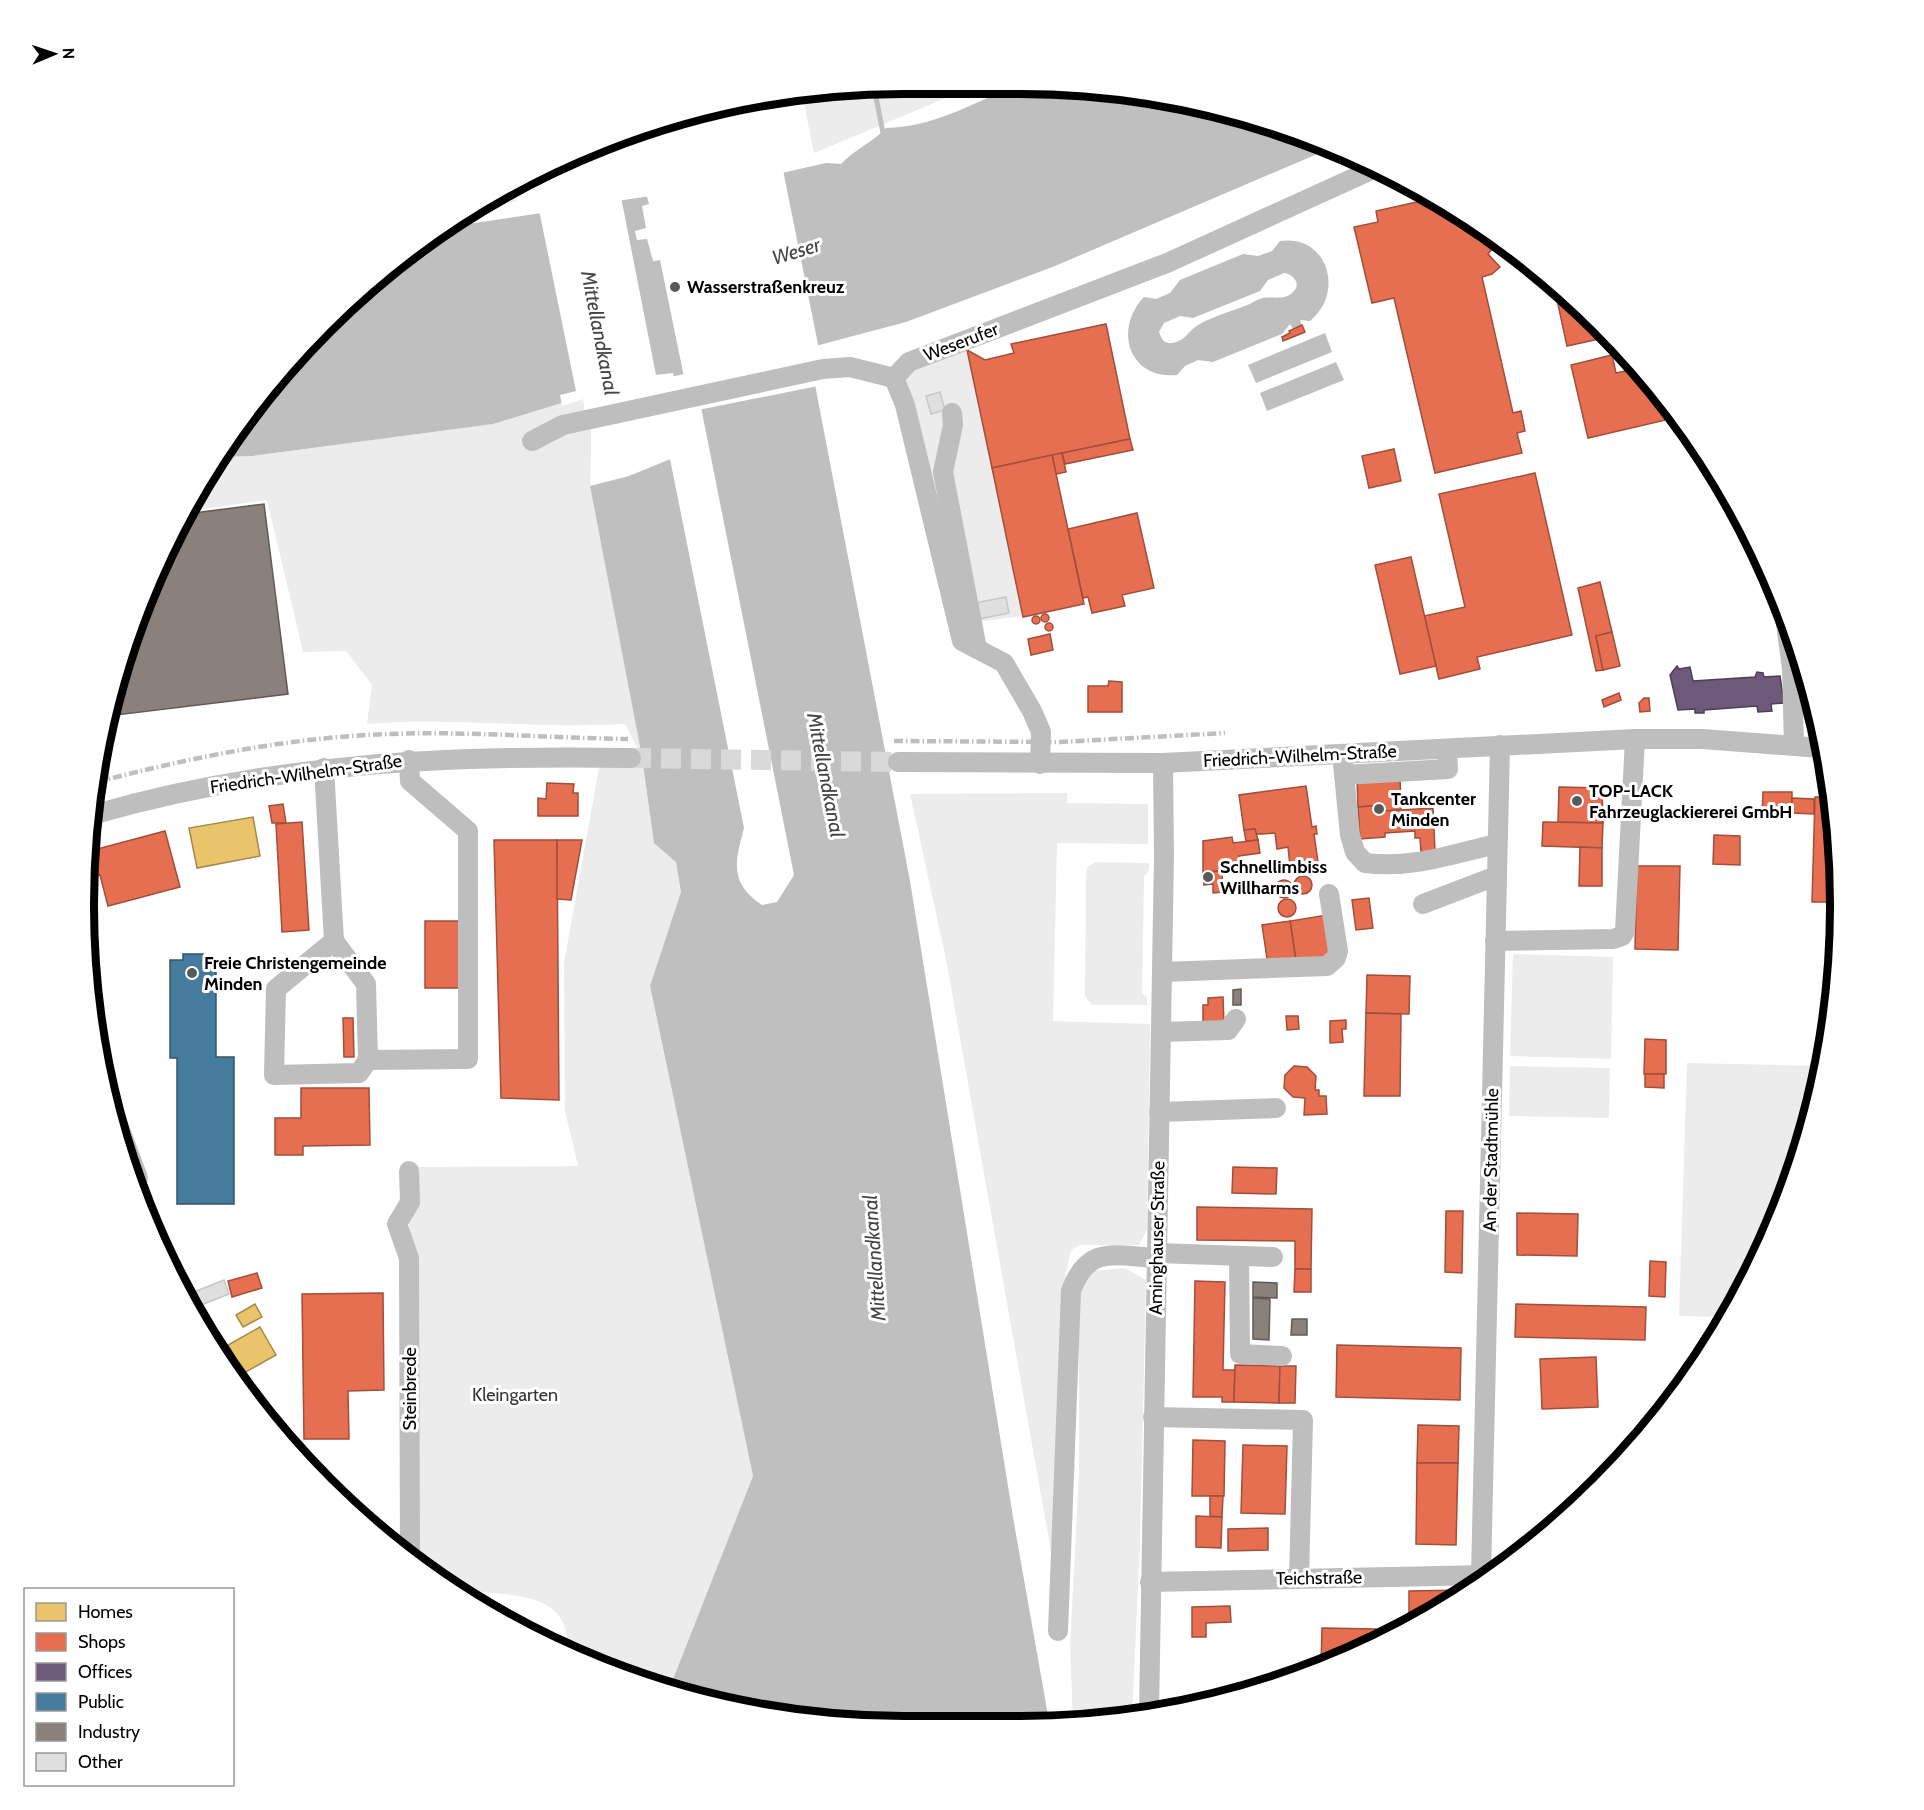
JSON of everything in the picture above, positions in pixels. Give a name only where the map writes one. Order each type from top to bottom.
[{"type":"street","name":"Weserufer","points":[[894,378],[909,362],[1167,263],[1365,173]]},
{"type":"street","points":[[532,441],[563,425],[823,369],[850,367],[894,378],[905,405],[962,641],[1004,663],[1032,711],[1041,732],[1040,764]]},
{"type":"street","points":[[952,413],[953,425],[943,472],[977,649]]},
{"type":"street","points":[[1791,659],[1794,746]]},
{"type":"street","points":[[1495,941],[1613,939],[1622,936],[1625,931],[1635,739]]},
{"type":"street","name":"Friedrich-Wilhelm-Straße","points":[[898,762],[1163,763],[1635,739],[1702,740],[1814,747]]},
{"type":"street","name":"An der Stadtmühle","points":[[1484,1568],[1500,745]]},
{"type":"street","points":[[1344,775],[1448,769],[1447,748]]},
{"type":"street","points":[[1342,754],[1350,835],[1355,852],[1365,863],[1419,863],[1497,844]]},
{"type":"street","name":"Friedrich-Wilhelm-Straße","points":[[100,813],[191,790],[324,768],[409,760],[631,758]]},
{"type":"street","points":[[368,1060],[468,1059],[468,831],[410,781],[409,760]]},
{"type":"street","name":"Aminghauser Straße","points":[[1149,1705],[1162,972],[1163,763]]},
{"type":"street","points":[[324,768],[334,940],[366,984],[368,1060],[359,1072],[274,1075],[276,990],[334,940]]},
{"type":"street","points":[[1423,904],[1496,876]]},
{"type":"street","points":[[1162,972],[1327,966],[1336,958],[1338,951],[1329,894]]},
{"type":"street","points":[[1161,1032],[1228,1030],[1236,1019]]},
{"type":"street","points":[[1159,1112],[1276,1108]]},
{"type":"street","name":"Steinbrede","points":[[409,1171],[410,1202],[397,1224],[409,1258],[410,1546]]},
{"type":"street","points":[[1059,1631],[1071,1291],[1078,1270],[1098,1256],[1273,1257]]},
{"type":"street","points":[[1239,1256],[1240,1354],[1282,1356]]},
{"type":"street","points":[[1153,1418],[1303,1420],[1299,1579]]},
{"type":"street","name":"Teichstraße","points":[[1150,1582],[1474,1575]]},
{"type":"green space","points":[[955,94],[814,153],[803,101],[852,96]]},
{"type":"green space","points":[[516,195],[517,201],[498,204]]},
{"type":"green space","points":[[965,345],[1022,616],[956,625],[904,373]]},
{"type":"green space","points":[[585,395],[582,429],[591,429],[590,486],[642,757],[625,724],[399,722],[367,724],[372,685],[346,651],[303,652],[267,500],[198,509],[230,457],[254,456],[493,424]]},
{"type":"green space","name":"Kleingarten","points":[[601,757],[642,757],[654,842],[676,861],[681,892],[650,987],[753,1476],[672,1681],[595,1654],[566,1641],[566,1632],[560,1617],[550,1607],[521,1597],[475,1592],[410,1546],[409,1167],[578,1166],[565,1111],[564,963]]},
{"type":"green space","points":[[1067,793],[1067,803],[1148,804],[1148,844],[1057,843],[1053,1021],[1150,1024],[1147,1230],[1139,1245],[1080,1245],[1071,1250],[1066,1272],[1058,1387],[1055,1574],[946,959],[910,794]]},
{"type":"green space","points":[[1096,862],[1149,863],[1149,870],[1144,877],[1142,993],[1147,998],[1147,1005],[1092,1005],[1085,996],[1086,875],[1087,867]]},
{"type":"green space","points":[[1513,954],[1613,957],[1611,1059],[1510,1056]]},
{"type":"green space","points":[[1687,1063],[1813,1066],[1802,1115],[1768,1215],[1721,1310],[1717,1317],[1679,1316]]},
{"type":"green space","points":[[1510,1066],[1610,1068],[1609,1118],[1509,1116]]},
{"type":"green space","points":[[1125,1268],[1146,1280],[1140,1542],[1132,1708],[1073,1714],[1070,1646],[1079,1474],[1079,1300],[1084,1281],[1092,1271]]},
{"type":"water","points":[[996,94],[1072,96],[1125,101],[1229,122],[1320,153],[1055,266],[906,322],[808,348],[910,881],[1014,1523],[1048,1715],[852,1714],[799,1709],[747,1700],[672,1681],[753,1476],[650,986],[681,892],[676,862],[654,843],[642,757],[590,486],[591,429],[584,396],[493,424],[253,456],[230,457],[262,412],[296,371],[332,332],[371,296],[412,262],[466,224],[548,212],[544,180],[547,178],[554,175],[610,202],[658,195],[732,114],[748,110],[773,175],[826,163],[841,164],[886,128],[904,127],[937,119]],"holes":[[[694,372],[794,875],[777,902],[762,905],[751,897],[739,880],[737,861],[744,828],[670,459],[654,422],[646,382]]]},
{"type":"water","points":[[1280,241],[1297,241],[1310,247],[1320,256],[1329,282],[1327,296],[1321,309],[1310,321],[1300,320],[1302,326],[1293,329],[1290,324],[1282,334],[1213,362],[1198,360],[1185,366],[1177,375],[1161,374],[1147,369],[1137,361],[1128,337],[1129,323],[1144,297],[1156,299],[1170,293],[1180,280],[1243,254],[1258,256],[1272,251]],"holes":[[[1284,273],[1293,277],[1297,286],[1290,295],[1261,298],[1210,319],[1176,342],[1166,343],[1159,332],[1164,323],[1180,316],[1193,318],[1260,291],[1268,280]]]},
{"type":"water","points":[[1325,333],[1332,352],[1256,383],[1248,365]]},
{"type":"water","points":[[1336,362],[1344,380],[1267,411],[1260,393]]},
{"type":"pier","points":[[762,107],[775,172],[783,170],[819,349],[811,350],[818,386],[698,410],[692,376],[684,377],[660,260],[653,261],[647,239],[637,240],[635,231],[646,228],[642,206],[649,204],[646,193],[654,192],[644,138],[695,122]]},
{"type":"pier","points":[[603,153],[613,199],[621,197],[656,375],[673,373],[674,379],[650,385],[657,421],[673,458],[629,476],[590,486],[591,429],[588,429],[583,399],[562,406],[560,395],[576,391],[539,210],[545,209],[539,182]]},
{"type":"building: Homes","points":[[253,817],[260,856],[197,868],[189,828]]},
{"type":"building: Homes","points":[[255,1304],[262,1317],[243,1327],[236,1315]]},
{"type":"building: Homes","points":[[260,1327],[276,1355],[244,1373],[228,1345]]},
{"type":"building: Shops","points":[[1420,201],[1493,248],[1488,254],[1500,267],[1492,274],[1482,277],[1513,413],[1521,411],[1525,431],[1517,433],[1522,453],[1435,473],[1394,298],[1372,303],[1354,227],[1378,222],[1376,211]]},
{"type":"building: Shops","points":[[1557,300],[1599,339],[1567,346]]},
{"type":"building: Shops","points":[[1106,324],[1130,439],[992,468],[967,350],[985,360],[1014,353],[1011,344]]},
{"type":"building: Shops","points":[[1302,325],[1305,332],[1283,341],[1282,337],[1290,333],[1289,331]]},
{"type":"building: Shops","points":[[1612,355],[1616,373],[1628,370],[1667,420],[1588,438],[1571,365]]},
{"type":"building: Shops","points":[[1130,439],[1133,450],[1065,464],[1062,453]]},
{"type":"building: Shops","points":[[1394,449],[1401,481],[1369,488],[1362,456]]},
{"type":"building: Shops","points":[[1062,453],[1066,472],[1056,474],[1052,455]]},
{"type":"building: Shops","points":[[1052,455],[1084,604],[1023,617],[992,468]]},
{"type":"building: Shops","points":[[1535,473],[1572,635],[1477,657],[1480,669],[1439,679],[1424,616],[1465,607],[1439,494]]},
{"type":"building: Shops","points":[[1137,513],[1154,588],[1122,595],[1125,606],[1092,613],[1088,597],[1083,598],[1068,529]]},
{"type":"building: Shops","points":[[1411,557],[1436,666],[1400,674],[1375,565]]},
{"type":"building: Shops","points":[[1600,582],[1612,632],[1596,636],[1603,670],[1596,671],[1578,588]]},
{"type":"building: Shops","points":[[1045,614],[1049,618],[1045,622],[1041,618]]},
{"type":"building: Shops","points":[[1036,616],[1040,620],[1036,624],[1032,620]]},
{"type":"building: Shops","points":[[1049,623],[1053,627],[1049,631],[1045,627]]},
{"type":"building: Shops","points":[[1612,632],[1620,666],[1603,670],[1596,636]]},
{"type":"building: Shops","points":[[1050,634],[1053,650],[1031,655],[1028,639]]},
{"type":"building: Shops","points":[[1109,681],[1122,682],[1122,712],[1088,712],[1088,686],[1108,686]]},
{"type":"building: Shops","points":[[1619,693],[1621,700],[1604,707],[1602,700]]},
{"type":"building: Shops","points":[[1644,698],[1649,698],[1650,711],[1640,712],[1639,703]]},
{"type":"building: Shops","points":[[1400,777],[1401,810],[1384,811],[1384,805],[1358,807],[1357,779]]},
{"type":"building: Shops","points":[[547,783],[574,784],[573,793],[578,793],[578,816],[538,816],[538,798],[546,799]]},
{"type":"building: Shops","points":[[1306,786],[1312,827],[1316,826],[1317,834],[1314,834],[1318,862],[1290,866],[1288,847],[1277,849],[1275,833],[1256,834],[1255,829],[1244,830],[1239,795]]},
{"type":"building: Shops","points":[[1559,787],[1602,788],[1603,823],[1558,822]]},
{"type":"building: Shops","points":[[1763,792],[1792,792],[1792,817],[1762,816]]},
{"type":"building: Shops","points":[[1815,797],[1823,797],[1830,902],[1812,902]]},
{"type":"building: Shops","points":[[1792,798],[1814,799],[1814,814],[1792,813]]},
{"type":"building: Shops","points":[[283,804],[286,823],[272,823],[269,806]]},
{"type":"building: Shops","points":[[1384,805],[1384,811],[1433,808],[1435,851],[1421,852],[1420,838],[1415,838],[1415,831],[1385,833],[1385,837],[1360,839],[1358,807]]},
{"type":"building: Shops","points":[[302,822],[309,930],[282,932],[276,824]]},
{"type":"building: Shops","points":[[1543,822],[1603,823],[1602,848],[1542,846]]},
{"type":"building: Shops","points":[[1255,829],[1258,840],[1246,841],[1244,830]]},
{"type":"building: Shops","points":[[165,831],[180,887],[108,906],[100,875],[95,876],[96,849]]},
{"type":"building: Shops","points":[[1714,835],[1740,836],[1740,865],[1713,864]]},
{"type":"building: Shops","points":[[1232,837],[1233,843],[1258,840],[1260,853],[1239,856],[1240,861],[1221,864],[1222,871],[1203,872],[1203,841]]},
{"type":"building: Shops","points":[[494,840],[557,840],[559,1100],[501,1098]]},
{"type":"building: Shops","points":[[557,840],[582,840],[571,900],[557,899]]},
{"type":"building: Shops","points":[[1580,847],[1602,848],[1602,886],[1579,886]]},
{"type":"building: Shops","points":[[1637,866],[1680,866],[1678,950],[1635,949]]},
{"type":"building: Shops","points":[[1222,871],[1223,892],[1213,893],[1213,884],[1204,885],[1203,872]]},
{"type":"building: Shops","points":[[1303,876],[1309,879],[1312,885],[1309,891],[1303,894],[1297,891],[1294,885],[1297,879]]},
{"type":"building: Shops","points":[[1284,880],[1290,883],[1293,889],[1290,895],[1284,898],[1278,895],[1275,889],[1278,883]]},
{"type":"building: Shops","points":[[1369,898],[1373,928],[1356,930],[1352,900]]},
{"type":"building: Shops","points":[[1287,899],[1293,902],[1296,908],[1293,914],[1287,917],[1281,914],[1278,908],[1281,902]]},
{"type":"building: Shops","points":[[1327,915],[1333,956],[1296,961],[1290,921]]},
{"type":"building: Shops","points":[[425,921],[459,921],[459,988],[425,988]]},
{"type":"building: Shops","points":[[1290,921],[1296,961],[1268,965],[1262,925]]},
{"type":"building: Shops","points":[[1367,975],[1410,976],[1409,1014],[1366,1013]]},
{"type":"building: Shops","points":[[1223,997],[1224,1025],[1203,1025],[1203,1005],[1208,1005],[1208,998]]},
{"type":"building: Shops","points":[[1366,1013],[1401,1014],[1400,1096],[1364,1096]]},
{"type":"building: Shops","points":[[1286,1016],[1298,1016],[1299,1029],[1287,1030]]},
{"type":"building: Shops","points":[[343,1018],[353,1018],[354,1057],[344,1057]]},
{"type":"building: Shops","points":[[1346,1020],[1346,1029],[1342,1029],[1343,1042],[1330,1043],[1330,1021]]},
{"type":"building: Shops","points":[[1645,1039],[1666,1040],[1666,1074],[1644,1074]]},
{"type":"building: Shops","points":[[1294,1066],[1307,1067],[1316,1076],[1315,1090],[1319,1090],[1319,1096],[1326,1096],[1327,1114],[1304,1115],[1305,1098],[1293,1097],[1284,1088],[1285,1075]]},
{"type":"building: Shops","points":[[1645,1074],[1664,1074],[1664,1088],[1645,1087]]},
{"type":"building: Shops","points":[[301,1088],[369,1088],[370,1145],[303,1146],[303,1155],[275,1155],[275,1118],[301,1118]]},
{"type":"building: Shops","points":[[1233,1167],[1277,1168],[1276,1194],[1232,1193]]},
{"type":"building: Shops","points":[[1197,1207],[1312,1209],[1311,1269],[1295,1269],[1295,1241],[1197,1240]]},
{"type":"building: Shops","points":[[1446,1211],[1463,1211],[1462,1273],[1445,1272]]},
{"type":"building: Shops","points":[[1517,1213],[1578,1214],[1577,1256],[1517,1255]]},
{"type":"building: Shops","points":[[1650,1261],[1666,1262],[1665,1297],[1649,1296]]},
{"type":"building: Shops","points":[[1295,1269],[1311,1269],[1311,1292],[1294,1292]]},
{"type":"building: Shops","points":[[257,1273],[262,1288],[232,1297],[228,1281]]},
{"type":"building: Shops","points":[[1195,1281],[1225,1282],[1223,1370],[1235,1370],[1234,1402],[1222,1402],[1222,1397],[1193,1397]]},
{"type":"building: Shops","points":[[383,1293],[384,1390],[348,1391],[349,1439],[304,1439],[302,1294]]},
{"type":"building: Shops","points":[[1516,1304],[1646,1307],[1645,1340],[1515,1337]]},
{"type":"building: Shops","points":[[1337,1345],[1461,1348],[1460,1400],[1336,1397]]},
{"type":"building: Shops","points":[[1596,1357],[1598,1407],[1542,1409],[1540,1359]]},
{"type":"building: Shops","points":[[1235,1365],[1280,1366],[1279,1403],[1234,1402]]},
{"type":"building: Shops","points":[[1280,1366],[1296,1366],[1295,1403],[1279,1403]]},
{"type":"building: Shops","points":[[1418,1425],[1459,1426],[1458,1463],[1417,1463]]},
{"type":"building: Shops","points":[[1193,1440],[1225,1441],[1224,1496],[1192,1496]]},
{"type":"building: Shops","points":[[1243,1445],[1287,1446],[1285,1514],[1241,1513]]},
{"type":"building: Shops","points":[[1417,1463],[1458,1463],[1456,1545],[1416,1544]]},
{"type":"building: Shops","points":[[1210,1496],[1223,1496],[1222,1517],[1210,1516]]},
{"type":"building: Shops","points":[[1196,1516],[1222,1517],[1221,1548],[1196,1547]]},
{"type":"building: Shops","points":[[1268,1528],[1268,1550],[1228,1551],[1228,1529]]},
{"type":"building: Shops","points":[[1451,1590],[1413,1613],[1409,1613],[1409,1591]]},
{"type":"building: Shops","points":[[1230,1606],[1231,1622],[1206,1623],[1206,1637],[1192,1637],[1192,1607]]},
{"type":"building: Shops","points":[[1322,1628],[1377,1629],[1377,1632],[1321,1657]]},
{"type":"building: Offices","points":[[1677,666],[1679,669],[1690,667],[1693,681],[1755,677],[1757,672],[1763,673],[1764,677],[1780,676],[1784,703],[1771,704],[1772,711],[1758,712],[1757,706],[1704,710],[1704,713],[1695,713],[1695,709],[1678,710],[1670,675]]},
{"type":"building: Public","points":[[183,954],[203,954],[203,960],[216,960],[216,1057],[234,1057],[234,1204],[177,1204],[177,1058],[170,1058],[170,960],[183,960]]},
{"type":"building: Industry","points":[[264,504],[288,694],[117,715],[138,644],[156,595],[196,513]]},
{"type":"building: Industry","points":[[1241,989],[1241,1005],[1233,1005],[1233,990]]},
{"type":"building: Industry","points":[[1253,1282],[1277,1283],[1277,1298],[1253,1297]]},
{"type":"building: Industry","points":[[1253,1298],[1270,1299],[1269,1340],[1253,1339]]},
{"type":"building: Industry","points":[[1292,1319],[1307,1319],[1307,1335],[1291,1335]]},
{"type":"building: Other","points":[[940,392],[945,410],[931,414],[926,396]]},
{"type":"building: Other","points":[[1006,597],[1009,613],[979,619],[975,603]]},
{"type":"building: Other","points":[[224,1280],[229,1294],[200,1305],[194,1292]]},
{"type":"waterway","points":[[876,95],[884,138]]},
{"type":"tunnel","points":[[631,758],[898,762]]},
{"type":"railway","points":[[104,780],[169,764],[242,750],[353,736],[449,733],[628,739]]},
{"type":"railway","points":[[894,741],[1060,742],[1225,733]]},
{"type":"place","name":"Wasserstraßenkreuz","points":[[675,287]]},
{"type":"place","name":"TOP-LACK Fahrzeuglackiererei GmbH","points":[[1577,801]]},
{"type":"place","name":"Tankcenter Minden","points":[[1379,809]]},
{"type":"place","name":"Schnellimbiss Willharms","points":[[1208,877]]},
{"type":"place","name":"Freie Christengemeinde Minden","points":[[192,973]]},
{"type":"water label","name":"Weser","points":[[796,251]]},
{"type":"water label","name":"Mittellandkanal","points":[[600,333]]},
{"type":"water label","name":"Mittellandkanal","points":[[826,775]]},
{"type":"water label","name":"Mittellandkanal","points":[[874,1258]]}]
